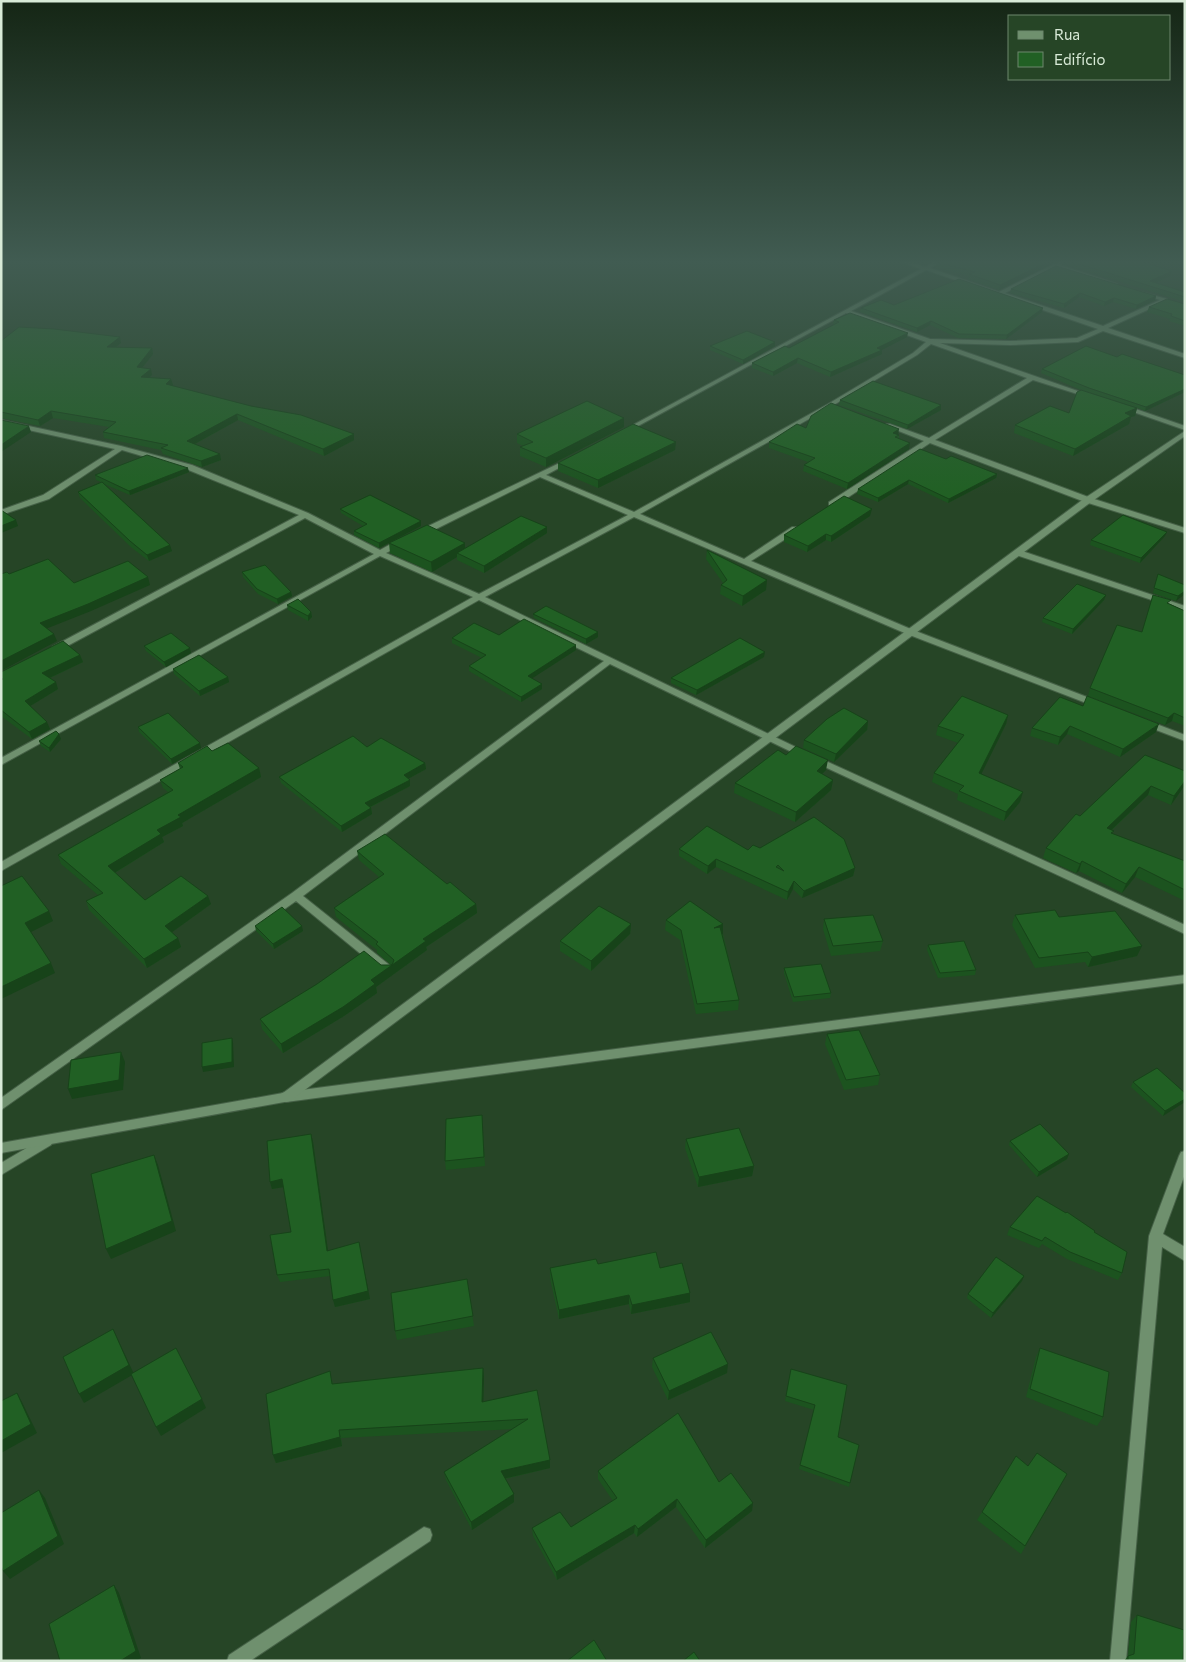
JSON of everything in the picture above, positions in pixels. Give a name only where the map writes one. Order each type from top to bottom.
[{"type":"street","points":[[617,435],[798,339]]},
{"type":"street","points":[[921,339],[1032,378],[1096,398]]},
{"type":"street","points":[[1,867],[479,597],[635,514],[830,404],[915,354],[931,342],[1065,342],[1081,339]]},
{"type":"street","points":[[1134,339],[1185,356]]},
{"type":"street","points":[[826,508],[1032,378]]},
{"type":"street","points":[[830,404],[840,408]]},
{"type":"street","points":[[1114,404],[1185,428]]},
{"type":"street","points":[[876,421],[1088,500],[1185,531]]},
{"type":"street","points":[[1,422],[121,448],[189,467],[305,515],[379,553],[479,597],[769,738],[1185,930]]},
{"type":"street","points":[[286,1097],[1088,500],[1185,432]]},
{"type":"street","points":[[1,512],[46,497],[121,448]]},
{"type":"street","points":[[1,762],[173,669],[379,553],[575,457]]},
{"type":"street","points":[[541,475],[910,632],[1102,706]]},
{"type":"street","points":[[45,654],[305,515]]},
{"type":"street","points":[[746,561],[802,524]]},
{"type":"street","points":[[1019,553],[1185,609]]},
{"type":"street","points":[[1,1105],[296,896],[609,661]]},
{"type":"street","points":[[1139,720],[1185,738]]},
{"type":"street","points":[[296,896],[388,970]]},
{"type":"street","points":[[1,1148],[286,1097],[1185,979]]},
{"type":"street","points":[[1,1170],[47,1141]]},
{"type":"street","points":[[1118,1661],[1156,1236],[1185,1156]]},
{"type":"street","points":[[1156,1236],[1185,1255]]},
{"type":"street","points":[[235,1661],[424,1535]]},
{"type":"building","points":[[4,339],[118,339],[107,347],[152,348],[137,367],[151,369],[141,377],[171,379],[166,384],[251,406],[301,415],[354,434],[323,449],[237,414],[187,441],[220,454],[201,461],[161,448],[168,445],[103,432],[116,422],[51,411],[38,420],[1,412],[1,341]]},
{"type":"building","points":[[728,339],[766,339],[775,342],[743,360],[710,346]]},
{"type":"building","points":[[807,339],[897,339],[877,348],[882,350],[831,372],[798,358],[773,372],[752,363],[785,346],[789,348]]},
{"type":"building","points":[[1086,346],[1117,357],[1122,354],[1185,375],[1185,389],[1146,407],[1089,388],[1042,369]]},
{"type":"building","points":[[873,381],[941,405],[908,425],[840,400]]},
{"type":"building","points":[[1081,390],[1137,408],[1125,413],[1131,416],[1075,449],[1015,425],[1050,406],[1069,413],[1077,392]]},
{"type":"building","points":[[587,401],[624,418],[546,458],[520,447],[533,442],[517,434]]},
{"type":"building","points":[[831,403],[899,429],[893,433],[899,435],[895,437],[910,443],[848,483],[804,465],[815,458],[769,442],[797,424],[806,428],[811,416]]},
{"type":"building","points":[[1,420],[29,426],[1,445]]},
{"type":"building","points":[[633,424],[676,442],[598,480],[558,463]]},
{"type":"building","points":[[920,449],[946,459],[951,456],[997,474],[949,499],[909,480],[878,498],[858,489]]},
{"type":"building","points":[[147,455],[188,468],[129,491],[95,475]]},
{"type":"building","points":[[102,482],[170,545],[147,555],[78,492]]},
{"type":"building","points":[[370,495],[421,521],[379,543],[354,531],[367,524],[340,509]]},
{"type":"building","points":[[844,496],[872,509],[831,536],[826,534],[808,546],[784,535]]},
{"type":"building","points":[[1,510],[16,520],[1,526]]},
{"type":"building","points":[[1123,515],[1167,532],[1141,558],[1091,540]]},
{"type":"building","points":[[521,516],[547,527],[484,566],[457,553]]},
{"type":"building","points":[[427,525],[465,543],[431,562],[389,543]]},
{"type":"building","points":[[707,550],[767,580],[743,596],[721,585],[727,580]]},
{"type":"building","points":[[48,559],[74,583],[128,561],[148,577],[40,623],[54,634],[1,661],[1,574],[7,572],[9,574]]},
{"type":"building","points":[[265,565],[291,592],[277,599],[257,589],[242,572]]},
{"type":"building","points":[[1158,574],[1185,585],[1185,591],[1178,596],[1154,588]]},
{"type":"building","points":[[1077,584],[1106,595],[1073,629],[1043,618]]},
{"type":"building","points":[[1153,595],[1171,600],[1167,603],[1185,611],[1185,718],[1174,713],[1168,718],[1090,688],[1117,625],[1142,632]]},
{"type":"building","points":[[298,599],[311,612],[308,616],[287,605]]},
{"type":"building","points":[[546,606],[598,632],[586,639],[533,614]]},
{"type":"building","points":[[524,619],[576,645],[528,676],[542,684],[521,697],[469,666],[486,655],[452,638],[474,623],[499,635]]},
{"type":"building","points":[[171,633],[190,648],[164,662],[144,646]]},
{"type":"building","points":[[740,638],[765,652],[697,690],[671,678]]},
{"type":"building","points":[[63,641],[80,655],[42,673],[56,682],[25,701],[47,722],[29,732],[1,710],[1,680],[3,679],[1,678],[1,672]]},
{"type":"building","points":[[199,655],[228,677],[199,691],[173,669]]},
{"type":"building","points":[[962,696],[1008,715],[979,773],[1023,792],[1006,812],[959,791],[964,786],[934,773],[964,735],[938,726]]},
{"type":"building","points":[[1087,696],[1159,724],[1123,749],[1070,726],[1060,737],[1032,728],[1060,697],[1083,706]]},
{"type":"building","points":[[844,708],[868,721],[836,754],[804,740],[827,719]]},
{"type":"building","points":[[168,713],[200,743],[171,759],[138,727]]},
{"type":"building","points":[[56,731],[59,734],[49,748],[39,741]]},
{"type":"building","points":[[353,736],[367,747],[381,738],[425,763],[404,775],[410,780],[365,803],[371,808],[341,826],[279,777]]},
{"type":"building","points":[[228,743],[259,768],[178,815],[181,817],[157,830],[161,834],[108,866],[145,900],[181,876],[208,896],[165,926],[178,938],[144,959],[86,901],[103,893],[58,855],[173,790],[160,780],[183,767],[178,763],[207,746],[212,751]]},
{"type":"building","points":[[796,746],[828,760],[817,771],[833,780],[796,812],[735,783],[778,750],[786,755]]},
{"type":"building","points":[[1145,755],[1185,771],[1185,781],[1174,796],[1151,786],[1107,828],[1114,831],[1111,833],[1185,861],[1185,890],[1139,867],[1126,884],[1082,861],[1080,864],[1046,848],[1076,814],[1080,816]]},
{"type":"building","points":[[814,817],[844,839],[855,868],[804,891],[794,881],[788,892],[716,859],[708,866],[679,849],[707,826],[748,850],[753,845],[760,848]]},
{"type":"building","points":[[385,834],[447,884],[450,882],[476,904],[423,939],[426,941],[371,980],[375,984],[343,1007],[281,1044],[260,1019],[317,984],[364,951],[381,965],[392,965],[394,960],[376,944],[378,942],[334,908],[384,874],[357,851]]},
{"type":"building","points":[[22,876],[49,911],[25,923],[51,963],[1,987],[1,886]]},
{"type":"building","points":[[690,901],[723,924],[714,928],[720,927],[739,1000],[697,1004],[681,930],[666,920]]},
{"type":"building","points":[[599,906],[631,924],[591,961],[560,941]]},
{"type":"building","points":[[282,907],[302,926],[273,944],[255,926]]},
{"type":"building","points":[[1055,910],[1059,917],[1115,911],[1142,946],[1092,957],[1088,952],[1039,958],[1015,915]]},
{"type":"building","points":[[873,915],[883,941],[833,946],[824,919]]},
{"type":"building","points":[[964,941],[976,970],[940,973],[928,945]]},
{"type":"building","points":[[821,964],[831,993],[794,997],[784,968]]},
{"type":"building","points":[[859,1030],[880,1075],[846,1080],[827,1034]]},
{"type":"building","points":[[232,1038],[232,1062],[202,1067],[202,1043]]},
{"type":"building","points":[[121,1052],[119,1080],[68,1089],[71,1060]]},
{"type":"building","points":[[1157,1068],[1185,1093],[1185,1099],[1165,1111],[1133,1082]]},
{"type":"building","points":[[482,1115],[484,1157],[445,1161],[446,1119]]},
{"type":"building","points":[[1040,1124],[1069,1154],[1039,1172],[1010,1141]]},
{"type":"building","points":[[739,1128],[754,1166],[699,1177],[686,1139]]},
{"type":"building","points":[[311,1134],[327,1251],[359,1242],[368,1291],[333,1300],[329,1269],[277,1275],[270,1235],[291,1232],[282,1179],[270,1182],[267,1141]]},
{"type":"building","points":[[154,1155],[172,1221],[106,1249],[91,1174]]},
{"type":"building","points":[[1037,1196],[1067,1212],[1094,1232],[1127,1252],[1122,1273],[1070,1252],[1045,1237],[1042,1241],[1010,1227]]},
{"type":"building","points":[[656,1252],[660,1268],[682,1263],[690,1293],[632,1305],[629,1295],[559,1310],[550,1268],[596,1259],[598,1264]]},
{"type":"building","points":[[996,1257],[1024,1276],[993,1313],[968,1294]]},
{"type":"building","points":[[467,1279],[473,1316],[395,1331],[391,1293]]},
{"type":"building","points":[[113,1329],[129,1365],[79,1394],[63,1357]]},
{"type":"building","points":[[711,1332],[728,1364],[669,1391],[653,1358]]},
{"type":"building","points":[[176,1348],[202,1399],[156,1427],[131,1374]]},
{"type":"building","points":[[1040,1348],[1109,1372],[1103,1417],[1030,1389]]},
{"type":"building","points":[[483,1368],[482,1402],[537,1390],[550,1460],[501,1471],[514,1494],[471,1522],[444,1472],[528,1419],[339,1430],[340,1437],[273,1455],[266,1394],[330,1371],[332,1384]]},
{"type":"building","points":[[791,1369],[847,1385],[838,1437],[859,1445],[850,1483],[800,1465],[815,1405],[786,1396]]},
{"type":"building","points":[[17,1393],[31,1424],[1,1441],[1,1401]]},
{"type":"building","points":[[678,1413],[719,1482],[731,1473],[753,1503],[706,1540],[677,1499],[638,1529],[635,1525],[556,1572],[532,1528],[560,1512],[571,1527],[617,1498],[598,1471]]},
{"type":"building","points":[[1037,1453],[1067,1474],[1025,1546],[982,1512],[1016,1456],[1028,1466]]},
{"type":"building","points":[[39,1490],[58,1536],[3,1571],[1,1566],[1,1513]]},
{"type":"building","points":[[114,1585],[136,1651],[120,1661],[60,1661],[49,1624]]},
{"type":"building","points":[[1137,1615],[1184,1630],[1183,1661],[1128,1661],[1128,1656],[1134,1654]]},
{"type":"building","points":[[594,1640],[607,1661],[567,1661]]},
{"type":"building","points":[[694,1652],[700,1661],[683,1661]]}]
